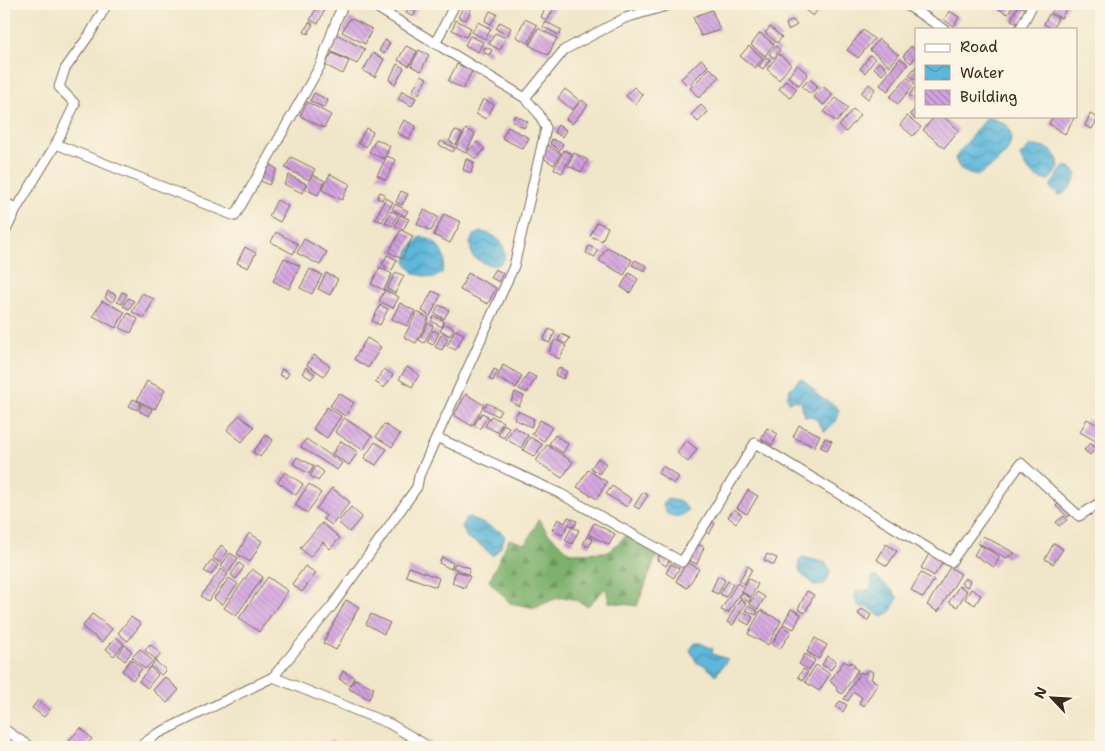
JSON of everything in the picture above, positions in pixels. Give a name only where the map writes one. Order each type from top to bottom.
[{"type":"street","points":[[4,234],[17,208],[56,144],[75,104],[59,87],[65,69],[90,34],[107,4]]},
{"type":"street","points":[[56,144],[235,216],[320,66],[344,4]]},
{"type":"street","points":[[139,747],[157,734],[273,677],[332,606],[417,487],[419,476],[438,438],[514,266],[546,128],[539,114],[525,98],[372,4]]},
{"type":"street","points":[[436,42],[455,4]]},
{"type":"street","points":[[525,98],[564,50],[625,18],[673,4]]},
{"type":"street","points":[[905,4],[942,28]]},
{"type":"street","points":[[1021,28],[1033,4]]},
{"type":"street","points":[[4,203],[17,208]]},
{"type":"street","points":[[438,438],[558,493],[682,562],[755,443],[951,562],[1022,463],[1079,516],[1101,502]]},
{"type":"street","points":[[273,677],[390,724],[429,747]]},
{"type":"street","points":[[4,730],[30,747]]},
{"type":"green space","points":[[539,519],[547,532],[570,553],[608,552],[628,534],[658,552],[637,606],[609,602],[606,588],[588,606],[567,598],[557,598],[536,608],[510,603],[489,581],[509,539],[526,544]]},
{"type":"water","points":[[985,118],[991,118],[1007,125],[1011,135],[1008,149],[999,160],[977,176],[963,171],[958,166],[955,158]]},
{"type":"water","points":[[1030,146],[1046,148],[1054,153],[1059,168],[1049,180],[1035,176],[1025,165],[1020,156]]},
{"type":"water","points":[[1065,167],[1070,167],[1077,174],[1068,190],[1059,195],[1052,190],[1051,185]]},
{"type":"water","points":[[481,232],[492,235],[500,242],[505,256],[502,262],[495,265],[485,263],[472,256],[470,243],[473,236]]},
{"type":"water","points":[[421,237],[434,242],[445,259],[442,273],[434,278],[415,274],[406,263],[410,248]]},
{"type":"water","points":[[800,378],[808,383],[821,398],[833,404],[839,410],[837,420],[825,432],[816,419],[810,416],[805,417],[801,402],[794,400],[789,402],[787,396],[790,389]]},
{"type":"water","points":[[665,500],[682,502],[688,510],[679,516],[667,514],[663,506]]},
{"type":"water","points":[[469,517],[501,532],[505,536],[501,547],[493,556],[479,544],[467,538],[462,526],[466,518]]},
{"type":"water","points":[[803,557],[826,563],[830,570],[824,584],[814,586],[812,582],[801,574],[799,560]]},
{"type":"water","points":[[875,576],[893,591],[898,598],[890,612],[881,617],[868,607],[861,607],[857,604],[855,596],[857,591],[871,589],[872,577]]},
{"type":"water","points":[[695,643],[700,643],[713,649],[712,654],[728,659],[716,675],[704,665],[697,663],[690,650]]},
{"type":"building","points":[[394,4],[408,4],[405,10]]},
{"type":"building","points":[[803,4],[819,4],[821,6],[813,16],[801,7]]},
{"type":"building","points":[[992,4],[1014,4],[1008,14]]},
{"type":"building","points":[[1057,4],[1069,4],[1061,18],[1051,13]]},
{"type":"building","points":[[318,5],[325,9],[318,24],[310,20]]},
{"type":"building","points":[[410,5],[417,9],[413,17],[406,13]]},
{"type":"building","points":[[547,5],[554,8],[547,21],[541,17]]},
{"type":"building","points":[[1018,5],[1026,9],[1019,24],[1011,20]]},
{"type":"building","points":[[464,6],[471,10],[466,20],[458,17]]},
{"type":"building","points":[[712,10],[720,30],[701,36],[693,17]]},
{"type":"building","points":[[490,11],[497,14],[491,24],[485,21]]},
{"type":"building","points":[[949,11],[959,17],[954,26],[944,20]]},
{"type":"building","points":[[1049,14],[1058,18],[1053,28],[1044,24]]},
{"type":"building","points":[[350,18],[372,29],[365,44],[342,32]]},
{"type":"building","points":[[525,19],[537,25],[528,43],[516,37]]},
{"type":"building","points":[[456,20],[471,28],[466,37],[452,30]]},
{"type":"building","points":[[793,20],[797,25],[788,30],[786,24]]},
{"type":"building","points":[[309,22],[313,24],[308,34],[304,32]]},
{"type":"building","points":[[478,22],[491,29],[485,39],[472,32]]},
{"type":"building","points":[[500,22],[511,28],[508,35],[496,29]]},
{"type":"building","points":[[546,22],[562,30],[559,35],[543,27]]},
{"type":"building","points":[[770,27],[782,37],[777,43],[765,33]]},
{"type":"building","points":[[538,28],[557,38],[548,55],[529,45]]},
{"type":"building","points":[[863,30],[874,39],[858,58],[847,50]]},
{"type":"building","points":[[495,33],[506,38],[500,50],[489,44]]},
{"type":"building","points":[[760,33],[774,44],[765,56],[751,45]]},
{"type":"building","points":[[336,34],[365,49],[357,64],[328,50]]},
{"type":"building","points":[[470,36],[483,42],[478,52],[465,45]]},
{"type":"building","points":[[879,39],[899,55],[890,66],[870,50]]},
{"type":"building","points":[[385,40],[390,43],[384,54],[379,51]]},
{"type":"building","points":[[406,46],[417,51],[409,66],[398,60]]},
{"type":"building","points":[[749,46],[763,58],[755,68],[740,56]]},
{"type":"building","points":[[776,46],[780,50],[774,58],[769,54]]},
{"type":"building","points":[[911,46],[915,49],[915,57],[911,63],[903,56]]},
{"type":"building","points":[[485,47],[492,50],[489,55],[482,52]]},
{"type":"building","points":[[419,50],[429,55],[421,71],[411,66]]},
{"type":"building","points":[[332,53],[349,61],[343,74],[325,65]]},
{"type":"building","points":[[373,53],[384,59],[375,77],[363,71]]},
{"type":"building","points":[[779,54],[791,64],[779,80],[767,69]]},
{"type":"building","points":[[870,55],[875,59],[865,73],[860,69]]},
{"type":"building","points":[[766,57],[770,60],[763,69],[759,66]]},
{"type":"building","points":[[900,58],[908,64],[888,91],[880,85]]},
{"type":"building","points":[[701,59],[708,66],[688,86],[681,79]]},
{"type":"building","points":[[879,62],[887,69],[882,75],[874,68]]},
{"type":"building","points":[[397,64],[404,68],[395,84],[389,80]]},
{"type":"building","points":[[457,64],[472,71],[463,89],[448,81]]},
{"type":"building","points":[[797,65],[808,74],[799,85],[788,77]]},
{"type":"building","points":[[915,67],[915,80],[909,75]]},
{"type":"building","points":[[710,68],[719,77],[699,98],[690,88]]},
{"type":"building","points":[[421,75],[427,78],[418,95],[412,92]]},
{"type":"building","points":[[907,77],[915,83],[898,104],[890,97]]},
{"type":"building","points":[[809,79],[818,86],[811,94],[802,87]]},
{"type":"building","points":[[786,80],[797,89],[790,98],[779,89]]},
{"type":"building","points":[[869,84],[875,89],[868,99],[861,93]]},
{"type":"building","points":[[822,86],[833,94],[824,105],[813,97]]},
{"type":"building","points":[[634,87],[643,95],[635,104],[626,96]]},
{"type":"building","points":[[915,87],[915,100],[909,95]]},
{"type":"building","points":[[565,89],[580,101],[572,110],[558,98]]},
{"type":"building","points":[[402,91],[416,98],[412,106],[398,99]]},
{"type":"building","points":[[314,93],[328,100],[324,108],[310,101]]},
{"type":"building","points":[[836,98],[848,108],[837,122],[824,112]]},
{"type":"building","points":[[483,99],[494,105],[486,119],[476,114]]},
{"type":"building","points":[[582,100],[588,105],[572,124],[566,119]]},
{"type":"building","points":[[307,102],[331,115],[324,128],[300,116]]},
{"type":"building","points":[[701,105],[708,112],[698,122],[691,115]]},
{"type":"building","points":[[853,109],[860,115],[846,132],[839,126]]},
{"type":"building","points":[[915,109],[916,118],[915,119],[910,114]]},
{"type":"building","points":[[1090,114],[1098,118],[1092,129],[1085,126]]},
{"type":"building","points":[[515,115],[528,122],[524,128],[512,121]]},
{"type":"building","points":[[907,116],[921,127],[913,136],[900,125]]},
{"type":"building","points":[[933,118],[944,118],[959,130],[944,148],[923,130]]},
{"type":"building","points":[[1052,118],[1074,118],[1065,134],[1049,124]]},
{"type":"building","points":[[404,120],[416,126],[409,139],[397,133]]},
{"type":"building","points":[[558,125],[566,130],[562,137],[554,132]]},
{"type":"building","points":[[508,127],[529,138],[523,149],[502,138]]},
{"type":"building","points":[[366,128],[373,132],[366,147],[358,143]]},
{"type":"building","points":[[466,129],[475,134],[466,153],[456,148]]},
{"type":"building","points":[[455,130],[462,134],[456,145],[449,141]]},
{"type":"building","points":[[376,139],[390,146],[384,159],[369,152]]},
{"type":"building","points":[[552,139],[563,144],[560,150],[550,144]]},
{"type":"building","points":[[441,141],[455,148],[453,152],[439,145]]},
{"type":"building","points":[[477,142],[485,149],[476,159],[467,152]]},
{"type":"building","points":[[547,145],[561,153],[554,165],[540,156]]},
{"type":"building","points":[[564,150],[572,154],[562,173],[554,169]]},
{"type":"building","points":[[574,153],[588,160],[582,172],[568,166]]},
{"type":"building","points":[[387,156],[396,160],[386,180],[377,175]]},
{"type":"building","points":[[291,157],[315,169],[309,180],[285,168]]},
{"type":"building","points":[[466,159],[474,162],[471,173],[463,170]]},
{"type":"building","points":[[265,162],[277,169],[269,185],[257,179]]},
{"type":"building","points":[[330,174],[350,184],[342,200],[322,190]]},
{"type":"building","points":[[289,175],[306,184],[302,193],[284,184]]},
{"type":"building","points":[[313,175],[325,181],[318,195],[305,189]]},
{"type":"building","points":[[401,191],[408,194],[402,205],[396,202]]},
{"type":"building","points":[[380,192],[385,194],[382,200],[377,198]]},
{"type":"building","points":[[386,198],[393,202],[382,222],[375,219]]},
{"type":"building","points":[[277,200],[288,206],[280,222],[269,216]]},
{"type":"building","points":[[395,204],[408,211],[405,216],[392,209]]},
{"type":"building","points":[[424,210],[438,217],[431,231],[417,224]]},
{"type":"building","points":[[391,211],[398,214],[392,226],[385,223]]},
{"type":"building","points":[[444,214],[461,222],[450,243],[434,235]]},
{"type":"building","points":[[400,215],[409,219],[403,230],[395,225]]},
{"type":"building","points":[[597,222],[608,227],[602,241],[590,236]]},
{"type":"building","points":[[401,230],[413,236],[402,259],[389,252]]},
{"type":"building","points":[[276,232],[298,244],[293,254],[271,242]]},
{"type":"building","points":[[304,239],[327,252],[320,265],[297,253]]},
{"type":"building","points":[[589,246],[598,250],[595,257],[586,253]]},
{"type":"building","points":[[245,247],[256,253],[248,268],[237,263]]},
{"type":"building","points":[[607,247],[632,260],[624,275],[599,261]]},
{"type":"building","points":[[387,255],[397,260],[392,270],[382,265]]},
{"type":"building","points":[[284,258],[300,266],[289,289],[273,281]]},
{"type":"building","points":[[635,260],[647,266],[645,271],[632,265]]},
{"type":"building","points":[[380,267],[392,274],[384,290],[371,284]]},
{"type":"building","points":[[310,269],[322,275],[312,294],[300,288]]},
{"type":"building","points":[[495,269],[503,273],[499,282],[490,277]]},
{"type":"building","points":[[396,272],[404,276],[395,293],[387,289]]},
{"type":"building","points":[[326,273],[338,279],[330,295],[318,289]]},
{"type":"building","points":[[468,273],[496,288],[488,304],[460,290]]},
{"type":"building","points":[[629,273],[638,279],[630,293],[621,287]]},
{"type":"building","points":[[385,290],[399,297],[393,308],[379,301]]},
{"type":"building","points":[[108,291],[116,295],[113,302],[105,298]]},
{"type":"building","points":[[432,291],[441,295],[430,316],[422,311]]},
{"type":"building","points":[[122,292],[127,294],[122,304],[117,302]]},
{"type":"building","points":[[142,293],[154,299],[144,318],[132,312]]},
{"type":"building","points":[[128,298],[134,301],[129,309],[123,306]]},
{"type":"building","points":[[102,301],[125,312],[116,328],[93,316]]},
{"type":"building","points":[[400,303],[415,311],[407,326],[392,319]]},
{"type":"building","points":[[380,305],[388,309],[380,325],[372,321]]},
{"type":"building","points":[[439,305],[449,310],[444,319],[435,314]]},
{"type":"building","points":[[417,312],[429,318],[416,343],[404,337]]},
{"type":"building","points":[[128,313],[138,319],[131,333],[120,328]]},
{"type":"building","points":[[434,316],[444,321],[442,327],[431,321]]},
{"type":"building","points":[[428,323],[433,326],[424,343],[419,340]]},
{"type":"building","points":[[445,324],[454,328],[450,336],[440,331]]},
{"type":"building","points":[[549,329],[555,332],[549,343],[543,340]]},
{"type":"building","points":[[433,330],[439,333],[433,345],[427,342]]},
{"type":"building","points":[[455,330],[464,334],[456,350],[447,346]]},
{"type":"building","points":[[561,334],[570,338],[566,344],[558,340]]},
{"type":"building","points":[[441,335],[448,339],[442,350],[435,347]]},
{"type":"building","points":[[367,338],[381,347],[368,368],[354,359]]},
{"type":"building","points":[[555,340],[566,346],[559,359],[548,353]]},
{"type":"building","points":[[314,355],[330,366],[324,376],[307,365]]},
{"type":"building","points":[[503,365],[522,376],[516,388],[497,378]]},
{"type":"building","points":[[306,367],[315,374],[311,379],[302,373]]},
{"type":"building","points":[[407,367],[419,375],[412,387],[399,379]]},
{"type":"building","points":[[559,367],[567,372],[563,379],[555,375]]},
{"type":"building","points":[[282,369],[289,373],[286,378],[279,375]]},
{"type":"building","points":[[384,369],[393,375],[384,388],[375,382]]},
{"type":"building","points":[[494,369],[498,371],[493,381],[489,379]]},
{"type":"building","points":[[528,373],[536,377],[527,393],[519,389]]},
{"type":"building","points":[[147,381],[165,390],[155,409],[137,400]]},
{"type":"building","points":[[515,392],[524,396],[519,406],[511,402]]},
{"type":"building","points":[[339,393],[354,403],[345,416],[330,406]]},
{"type":"building","points":[[466,394],[484,405],[472,426],[454,415]]},
{"type":"building","points":[[133,399],[141,403],[137,410],[129,406]]},
{"type":"building","points":[[487,403],[501,410],[498,416],[484,409]]},
{"type":"building","points":[[142,404],[152,409],[149,416],[139,411]]},
{"type":"building","points":[[327,407],[341,416],[327,438],[313,429]]},
{"type":"building","points":[[518,411],[534,419],[531,427],[514,419]]},
{"type":"building","points":[[482,413],[488,416],[480,429],[474,425]]},
{"type":"building","points":[[239,415],[254,427],[242,442],[227,430]]},
{"type":"building","points":[[491,416],[503,422],[497,432],[485,426]]},
{"type":"building","points":[[344,418],[372,436],[363,450],[335,432]]},
{"type":"building","points":[[1087,419],[1101,427],[1101,444],[1080,432]]},
{"type":"building","points":[[540,420],[552,427],[544,441],[532,434]]},
{"type":"building","points":[[384,424],[400,434],[392,447],[376,437]]},
{"type":"building","points":[[503,424],[509,427],[504,438],[498,435]]},
{"type":"building","points":[[799,425],[820,435],[814,447],[793,437]]},
{"type":"building","points":[[514,427],[528,435],[521,448],[506,439]]},
{"type":"building","points":[[767,428],[778,434],[772,445],[761,439]]},
{"type":"building","points":[[266,435],[273,440],[260,457],[253,452]]},
{"type":"building","points":[[555,435],[568,444],[563,453],[549,444]]},
{"type":"building","points":[[530,437],[542,444],[535,457],[523,450]]},
{"type":"building","points":[[825,438],[832,441],[827,450],[820,447]]},
{"type":"building","points":[[306,439],[342,463],[337,470],[301,447]]},
{"type":"building","points":[[686,440],[697,449],[688,462],[677,453]]},
{"type":"building","points":[[341,441],[358,452],[349,465],[332,454]]},
{"type":"building","points":[[375,442],[387,449],[376,465],[364,458]]},
{"type":"building","points":[[1090,443],[1096,448],[1090,455],[1084,450]]},
{"type":"building","points":[[547,445],[573,462],[562,478],[536,461]]},
{"type":"building","points":[[297,457],[314,466],[309,474],[293,464]]},
{"type":"building","points":[[598,458],[606,464],[599,474],[591,468]]},
{"type":"building","points":[[316,466],[324,472],[318,481],[310,476]]},
{"type":"building","points":[[663,466],[679,477],[674,484],[658,473]]},
{"type":"building","points":[[588,470],[607,482],[597,499],[577,487]]},
{"type":"building","points":[[285,472],[303,484],[296,495],[278,482]]},
{"type":"building","points":[[309,484],[321,493],[307,513],[295,505]]},
{"type":"building","points":[[612,486],[632,499],[627,507],[606,494]]},
{"type":"building","points":[[332,488],[350,502],[332,525],[323,519],[326,516],[316,509]]},
{"type":"building","points":[[748,490],[758,496],[747,514],[737,508]]},
{"type":"building","points":[[643,492],[648,495],[639,509],[634,506]]},
{"type":"building","points":[[1060,501],[1072,513],[1068,517],[1056,506]]},
{"type":"building","points":[[351,507],[362,517],[349,532],[338,522]]},
{"type":"building","points":[[734,509],[742,515],[736,523],[728,517]]},
{"type":"building","points":[[1064,516],[1067,520],[1059,526],[1056,522]]},
{"type":"building","points":[[568,517],[577,521],[574,527],[569,524],[562,535],[552,530],[558,519],[565,523]]},
{"type":"building","points":[[711,521],[715,524],[709,534],[705,531]]},
{"type":"building","points":[[322,523],[340,538],[330,549],[323,542],[310,557],[300,548]]},
{"type":"building","points":[[594,523],[615,534],[609,545],[588,534]]},
{"type":"building","points":[[572,527],[579,530],[572,544],[565,540]]},
{"type":"building","points":[[249,533],[262,541],[250,562],[237,554]]},
{"type":"building","points":[[587,536],[593,539],[589,547],[583,544]]},
{"type":"building","points":[[983,536],[1015,553],[1006,558],[978,543]]},
{"type":"building","points":[[1054,543],[1063,549],[1053,564],[1045,559]]},
{"type":"building","points":[[697,544],[704,547],[697,564],[690,561]]},
{"type":"building","points":[[886,544],[897,551],[887,566],[877,560]]},
{"type":"building","points":[[221,545],[228,551],[220,563],[213,558]]},
{"type":"building","points":[[980,545],[1000,557],[994,567],[974,555]]},
{"type":"building","points":[[661,552],[670,558],[666,566],[657,560]]},
{"type":"building","points":[[230,553],[238,558],[229,572],[221,566]]},
{"type":"building","points":[[767,554],[777,558],[774,565],[764,560]]},
{"type":"building","points":[[929,554],[943,562],[934,576],[921,568]]},
{"type":"building","points":[[442,557],[453,563],[451,569],[439,563]]},
{"type":"building","points":[[212,560],[218,565],[211,575],[204,571]]},
{"type":"building","points":[[687,562],[699,569],[687,588],[676,581]]},
{"type":"building","points":[[239,563],[244,567],[236,579],[231,575]]},
{"type":"building","points":[[455,563],[470,568],[468,574],[453,568]]},
{"type":"building","points":[[671,564],[679,568],[674,578],[666,573]]},
{"type":"building","points":[[305,566],[316,573],[302,592],[292,584]]},
{"type":"building","points":[[748,566],[752,569],[744,584],[739,581]]},
{"type":"building","points":[[409,567],[439,578],[436,587],[406,576]]},
{"type":"building","points":[[950,567],[961,574],[938,612],[927,605]]},
{"type":"building","points":[[221,569],[228,574],[208,601],[201,596]]},
{"type":"building","points":[[252,569],[263,577],[236,616],[224,608]]},
{"type":"building","points":[[456,571],[470,576],[465,588],[452,583]]},
{"type":"building","points":[[921,573],[934,580],[923,598],[911,590]]},
{"type":"building","points":[[718,576],[725,580],[718,594],[711,591]]},
{"type":"building","points":[[268,577],[288,591],[259,632],[239,618]]},
{"type":"building","points":[[229,578],[238,584],[222,605],[214,598]]},
{"type":"building","points":[[965,578],[970,581],[967,587],[961,583]]},
{"type":"building","points":[[749,579],[758,584],[751,597],[742,592]]},
{"type":"building","points":[[728,581],[733,584],[726,597],[720,594]]},
{"type":"building","points":[[737,583],[744,587],[728,613],[721,610]]},
{"type":"building","points":[[959,586],[967,591],[957,607],[949,602]]},
{"type":"building","points":[[971,589],[981,595],[975,605],[965,599]]},
{"type":"building","points":[[807,591],[814,595],[805,613],[798,609]]},
{"type":"building","points":[[757,592],[765,597],[758,609],[749,604]]},
{"type":"building","points":[[742,593],[751,598],[749,602],[739,597]]},
{"type":"building","points":[[740,599],[746,603],[733,625],[727,622]]},
{"type":"building","points":[[346,600],[359,607],[336,650],[323,643]]},
{"type":"building","points":[[748,606],[758,611],[756,615],[745,610]]},
{"type":"building","points":[[791,609],[801,614],[794,629],[783,624]]},
{"type":"building","points":[[862,609],[871,615],[867,621],[858,614]]},
{"type":"building","points":[[761,610],[781,621],[768,645],[748,634]]},
{"type":"building","points":[[744,612],[753,617],[749,625],[740,620]]},
{"type":"building","points":[[92,614],[112,629],[102,642],[82,627]]},
{"type":"building","points":[[371,614],[390,623],[384,634],[366,624]]},
{"type":"building","points":[[131,617],[141,624],[128,641],[118,633]]},
{"type":"building","points":[[782,626],[791,632],[780,649],[772,644]]},
{"type":"building","points":[[116,637],[124,644],[114,656],[106,649]]},
{"type":"building","points":[[815,638],[827,645],[819,659],[807,652]]},
{"type":"building","points":[[150,644],[161,654],[156,660],[145,650]]},
{"type":"building","points":[[125,645],[132,651],[125,661],[118,655]]},
{"type":"building","points":[[140,649],[153,661],[145,669],[132,657]]},
{"type":"building","points":[[805,654],[815,660],[809,670],[799,664]]},
{"type":"building","points":[[827,656],[836,661],[831,670],[822,665]]},
{"type":"building","points":[[131,659],[142,669],[133,680],[122,671]]},
{"type":"building","points":[[155,661],[166,670],[161,675],[151,666]]},
{"type":"building","points":[[844,661],[849,664],[851,662],[858,670],[842,694],[836,690],[837,688],[830,681]]},
{"type":"building","points":[[816,665],[830,674],[819,691],[805,682]]},
{"type":"building","points":[[150,667],[158,675],[147,688],[139,681]]},
{"type":"building","points":[[803,669],[808,672],[803,680],[798,677]]},
{"type":"building","points":[[869,670],[873,672],[871,679],[878,683],[864,706],[859,703],[862,697],[854,692],[848,701],[844,699],[860,672],[864,674]]},
{"type":"building","points":[[343,671],[354,677],[350,685],[339,679]]},
{"type":"building","points":[[165,677],[179,690],[167,703],[153,690]]},
{"type":"building","points":[[355,679],[374,688],[369,699],[349,689]]},
{"type":"building","points":[[38,700],[50,710],[44,717],[32,708]]},
{"type":"building","points":[[840,701],[847,705],[843,712],[836,707]]},
{"type":"building","points":[[81,728],[92,739],[84,747],[70,747],[66,743]]},
{"type":"building","points":[[331,740],[341,747],[325,747]]}]
